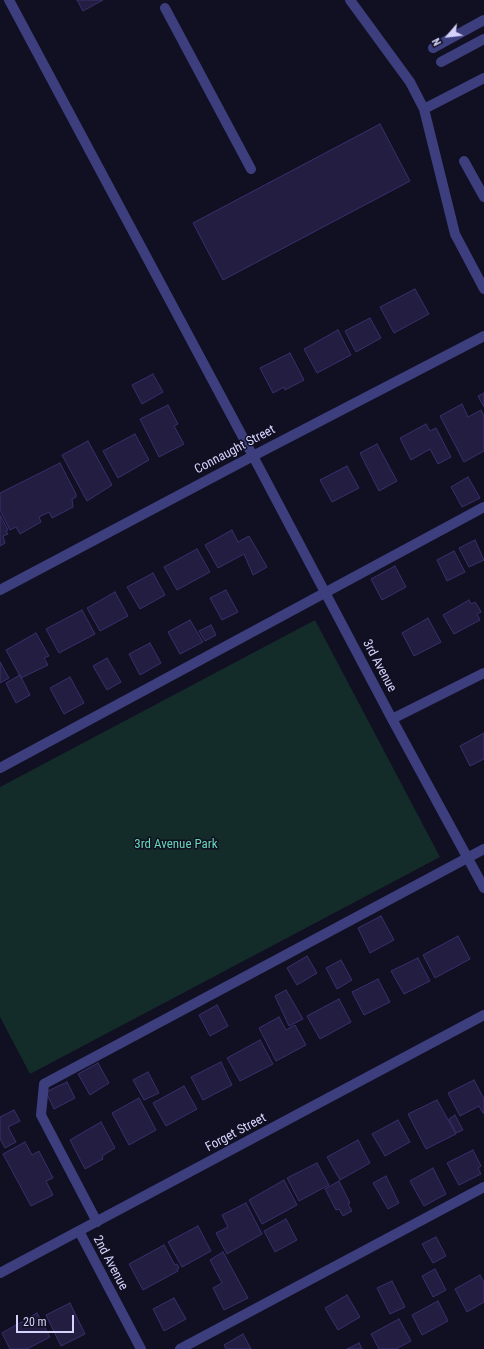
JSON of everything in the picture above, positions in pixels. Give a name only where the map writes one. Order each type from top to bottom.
[{"type":"street","name":"3rd Avenue","points":[[9,0],[253,456],[392,720],[484,888]]},
{"type":"street","points":[[350,0],[410,82],[424,109],[455,234],[484,289]]},
{"type":"street","points":[[165,8],[251,169]]},
{"type":"street","points":[[433,48],[484,20]]},
{"type":"street","points":[[441,62],[484,39]]},
{"type":"street","points":[[424,109],[484,78]]},
{"type":"street","points":[[464,161],[484,197]]},
{"type":"street","name":"Connaught Street","points":[[0,590],[484,336]]},
{"type":"street","points":[[0,768],[484,507]]},
{"type":"street","points":[[392,720],[484,673]]},
{"type":"street","points":[[97,1222],[41,1116],[44,1084],[484,849]]},
{"type":"street","name":"Forget Street","points":[[0,1273],[484,1015]]},
{"type":"street","points":[[180,1349],[484,1187]]},
{"type":"street","name":"2nd Avenue","points":[[79,1231],[141,1349]]},
{"type":"green space","name":"3rd Avenue Park","points":[[315,620],[440,857],[30,1074],[0,1017],[0,787]]},
{"type":"building","points":[[77,0],[103,0],[83,11]]},
{"type":"building","points":[[380,124],[410,181],[223,280],[193,223]]},
{"type":"building","points":[[415,289],[429,314],[394,333],[380,307]]},
{"type":"building","points":[[370,318],[381,338],[356,352],[345,331]]},
{"type":"building","points":[[338,330],[351,355],[317,373],[304,349]]},
{"type":"building","points":[[290,353],[304,380],[285,390],[284,387],[273,393],[260,368]]},
{"type":"building","points":[[153,374],[163,392],[142,404],[132,385]]},
{"type":"building","points":[[484,393],[484,407],[478,396]]},
{"type":"building","points":[[462,404],[468,417],[481,410],[484,416],[484,451],[464,462],[440,416]]},
{"type":"building","points":[[168,405],[178,424],[174,426],[184,444],[159,457],[140,419]]},
{"type":"building","points":[[426,424],[430,431],[436,428],[451,457],[438,464],[430,449],[411,460],[400,438]]},
{"type":"building","points":[[135,434],[149,460],[118,478],[103,451]]},
{"type":"building","points":[[88,441],[112,485],[87,501],[62,455]]},
{"type":"building","points":[[377,444],[397,481],[379,491],[360,453]]},
{"type":"building","points":[[60,463],[76,494],[76,497],[72,499],[73,507],[52,518],[49,512],[39,517],[41,522],[20,534],[16,527],[10,530],[0,510],[0,493]]},
{"type":"building","points":[[347,466],[359,488],[332,502],[320,480]]},
{"type":"building","points":[[468,477],[480,498],[462,507],[451,487]]},
{"type":"building","points":[[0,515],[8,530],[6,531],[8,534],[3,536],[5,543],[0,546]]},
{"type":"building","points":[[232,530],[238,542],[249,536],[267,567],[253,575],[244,554],[218,568],[205,545]]},
{"type":"building","points":[[475,540],[484,560],[469,567],[459,548]]},
{"type":"building","points":[[197,549],[210,572],[177,590],[164,567]]},
{"type":"building","points":[[454,551],[465,572],[447,581],[437,560]]},
{"type":"building","points":[[395,566],[406,587],[382,600],[371,579]]},
{"type":"building","points":[[153,573],[165,595],[140,609],[127,587]]},
{"type":"building","points":[[226,590],[238,612],[222,620],[210,598]]},
{"type":"building","points":[[115,592],[128,616],[100,631],[87,608]]},
{"type":"building","points":[[469,600],[471,604],[475,602],[479,608],[481,612],[477,614],[480,620],[454,634],[443,615]]},
{"type":"building","points":[[82,610],[95,634],[59,653],[46,629]]},
{"type":"building","points":[[428,618],[441,642],[414,656],[402,633]]},
{"type":"building","points":[[190,620],[203,642],[180,654],[168,632]]},
{"type":"building","points":[[211,625],[216,635],[205,641],[199,631]]},
{"type":"building","points":[[36,633],[49,656],[44,658],[48,665],[21,678],[6,650]]},
{"type":"building","points":[[150,643],[161,663],[140,675],[129,654]]},
{"type":"building","points":[[107,658],[121,682],[107,690],[93,666]]},
{"type":"building","points":[[0,662],[9,678],[0,683]]},
{"type":"building","points":[[20,675],[30,695],[16,703],[6,683]]},
{"type":"building","points":[[70,677],[84,703],[64,714],[50,688]]},
{"type":"building","points":[[484,733],[484,759],[470,766],[460,746]]},
{"type":"building","points":[[381,916],[394,940],[370,953],[358,928]]},
{"type":"building","points":[[458,936],[470,959],[435,978],[423,955]]},
{"type":"building","points":[[307,956],[317,973],[297,985],[287,968]]},
{"type":"building","points":[[418,958],[430,981],[404,994],[391,971]]},
{"type":"building","points":[[341,960],[352,980],[337,989],[326,968]]},
{"type":"building","points":[[378,979],[390,1002],[364,1015],[352,992]]},
{"type":"building","points":[[286,990],[303,1019],[289,1026],[275,996]]},
{"type":"building","points":[[339,999],[351,1022],[320,1039],[307,1016]]},
{"type":"building","points":[[217,1005],[228,1026],[210,1036],[199,1015]]},
{"type":"building","points":[[279,1017],[286,1030],[295,1025],[306,1045],[276,1061],[259,1028]]},
{"type":"building","points":[[260,1040],[273,1064],[240,1081],[227,1058]]},
{"type":"building","points":[[221,1062],[232,1085],[203,1100],[191,1077]]},
{"type":"building","points":[[98,1063],[109,1083],[90,1095],[78,1074]]},
{"type":"building","points":[[148,1072],[159,1093],[144,1100],[133,1080]]},
{"type":"building","points":[[474,1080],[484,1099],[484,1113],[479,1106],[460,1116],[448,1093]]},
{"type":"building","points":[[67,1082],[75,1098],[54,1109],[46,1092]]},
{"type":"building","points":[[184,1086],[197,1109],[166,1126],[153,1103]]},
{"type":"building","points":[[139,1098],[156,1130],[129,1145],[112,1113]]},
{"type":"building","points":[[437,1100],[456,1134],[426,1149],[408,1114]]},
{"type":"building","points":[[14,1110],[20,1121],[8,1127],[16,1142],[5,1148],[0,1139],[0,1117]]},
{"type":"building","points":[[455,1115],[463,1130],[456,1133],[449,1119]]},
{"type":"building","points":[[398,1120],[410,1142],[385,1156],[372,1134]]},
{"type":"building","points":[[101,1122],[115,1148],[102,1156],[103,1159],[85,1169],[70,1140]]},
{"type":"building","points":[[358,1140],[370,1163],[340,1180],[327,1157]]},
{"type":"building","points":[[25,1142],[32,1155],[39,1151],[53,1178],[46,1181],[53,1195],[31,1206],[3,1154]]},
{"type":"building","points":[[473,1150],[481,1166],[478,1168],[481,1174],[459,1185],[447,1163]]},
{"type":"building","points":[[317,1163],[329,1185],[299,1201],[287,1178]]},
{"type":"building","points":[[433,1168],[446,1194],[424,1206],[410,1181]]},
{"type":"building","points":[[386,1176],[399,1203],[388,1209],[373,1183]]},
{"type":"building","points":[[284,1180],[297,1205],[262,1224],[249,1200]]},
{"type":"building","points":[[339,1181],[350,1203],[348,1204],[352,1211],[343,1216],[339,1209],[336,1210],[325,1189]]},
{"type":"building","points":[[246,1203],[262,1234],[227,1254],[216,1233],[228,1227],[222,1215]]},
{"type":"building","points":[[286,1219],[297,1240],[275,1252],[264,1231]]},
{"type":"building","points":[[198,1226],[211,1251],[182,1267],[168,1242]]},
{"type":"building","points":[[436,1237],[446,1256],[433,1263],[422,1244]]},
{"type":"building","points":[[164,1245],[175,1265],[177,1264],[179,1268],[177,1269],[178,1271],[143,1290],[129,1264]]},
{"type":"building","points":[[223,1252],[248,1298],[224,1310],[213,1288],[222,1283],[210,1260]]},
{"type":"building","points":[[435,1269],[446,1290],[433,1297],[422,1276]]},
{"type":"building","points":[[480,1275],[484,1282],[484,1302],[467,1312],[455,1289]]},
{"type":"building","points":[[392,1281],[405,1307],[390,1314],[377,1288]]},
{"type":"building","points":[[347,1295],[360,1317],[338,1330],[325,1308]]},
{"type":"building","points":[[174,1298],[186,1319],[164,1331],[153,1309]]},
{"type":"building","points":[[438,1301],[448,1321],[422,1335],[412,1315]]},
{"type":"building","points":[[70,1303],[85,1334],[61,1346],[46,1315]]},
{"type":"building","points":[[37,1313],[50,1337],[27,1349],[10,1349],[2,1333]]},
{"type":"building","points":[[399,1319],[411,1341],[396,1349],[379,1349],[371,1334]]},
{"type":"building","points":[[243,1334],[251,1349],[226,1349],[224,1345]]},
{"type":"building","points":[[359,1343],[362,1349],[347,1349]]}]
